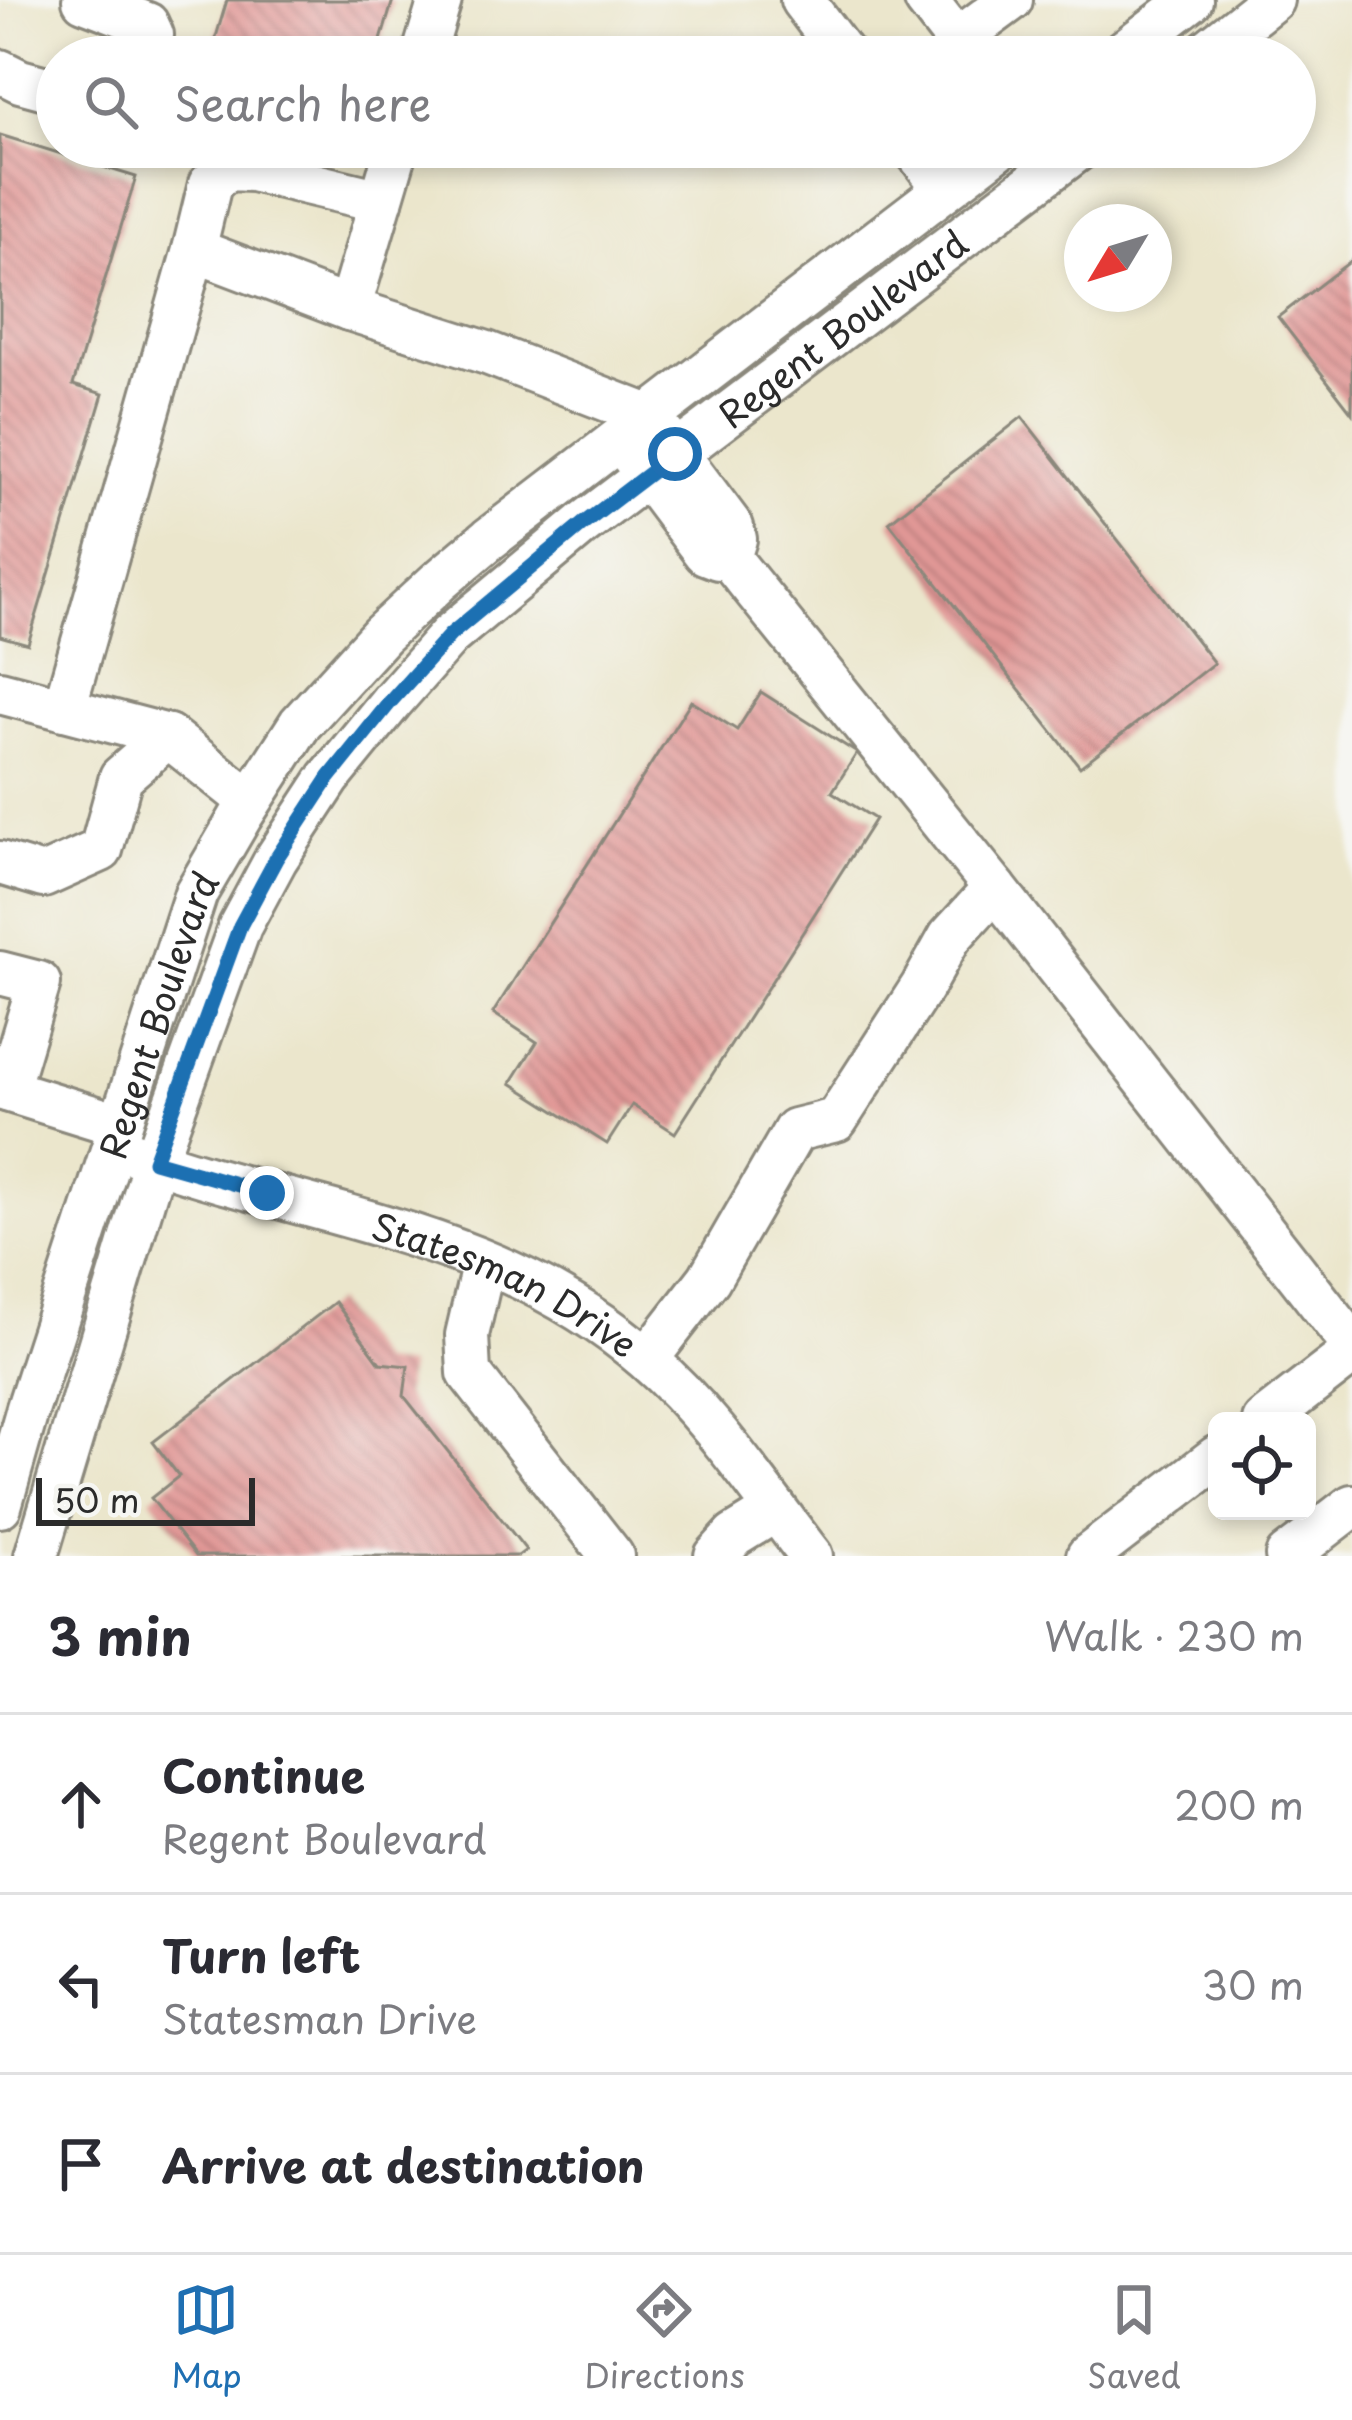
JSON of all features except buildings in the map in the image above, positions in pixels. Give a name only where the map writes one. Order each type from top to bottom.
[{"type":"street","points":[[84,0],[148,27]]},
{"type":"street","points":[[429,36],[440,0]]},
{"type":"street","points":[[802,0],[829,36]]},
{"type":"street","points":[[926,0],[954,36]]},
{"type":"street","points":[[962,36],[1011,0]]},
{"type":"street","points":[[1144,36],[1191,0]]},
{"type":"street","points":[[1227,36],[1272,0]]},
{"type":"street","points":[[0,71],[36,85]]},
{"type":"street","points":[[349,309],[390,168]]},
{"type":"street","points":[[930,168],[945,189]]},
{"type":"street","name":"Regent Boulevard","points":[[0,1506],[14,1403],[116,1135],[196,893],[300,724],[381,635],[489,539],[972,168]]},
{"type":"street","name":"Regent Boulevard","points":[[36,1556],[154,1161],[240,926],[276,859],[329,778],[450,635],[583,524],[1053,168]]},
{"type":"street","points":[[64,709],[210,184],[226,169],[252,170],[380,201]]},
{"type":"street","points":[[194,250],[349,309],[487,352],[635,427],[661,465],[732,527],[735,539],[729,558],[1352,1344]]},
{"type":"street","points":[[0,692],[168,736],[250,801]]},
{"type":"street","points":[[0,863],[43,876],[101,850],[122,776],[168,736]]},
{"type":"street","points":[[647,1359],[709,1279],[795,1130],[836,1120],[950,937],[995,888]]},
{"type":"street","points":[[0,973],[39,983],[3,1089]]},
{"type":"street","name":"Statesman Drive","points":[[3,1089],[116,1135],[154,1161],[430,1240],[544,1287],[647,1359],[702,1415],[811,1556]]},
{"type":"street","points":[[484,1262],[467,1335],[470,1373],[612,1556]]},
{"type":"street","points":[[1276,1412],[1352,1353]]},
{"type":"street","points":[[1088,1556],[1208,1464]]},
{"type":"street","points":[[1286,1556],[1352,1506]]},
{"type":"street","points":[[716,1556],[734,1536],[776,1510]]},
{"type":"route","points":[[267,1193],[154,1161],[240,926],[276,859],[329,778],[450,635],[675,454]]}]
